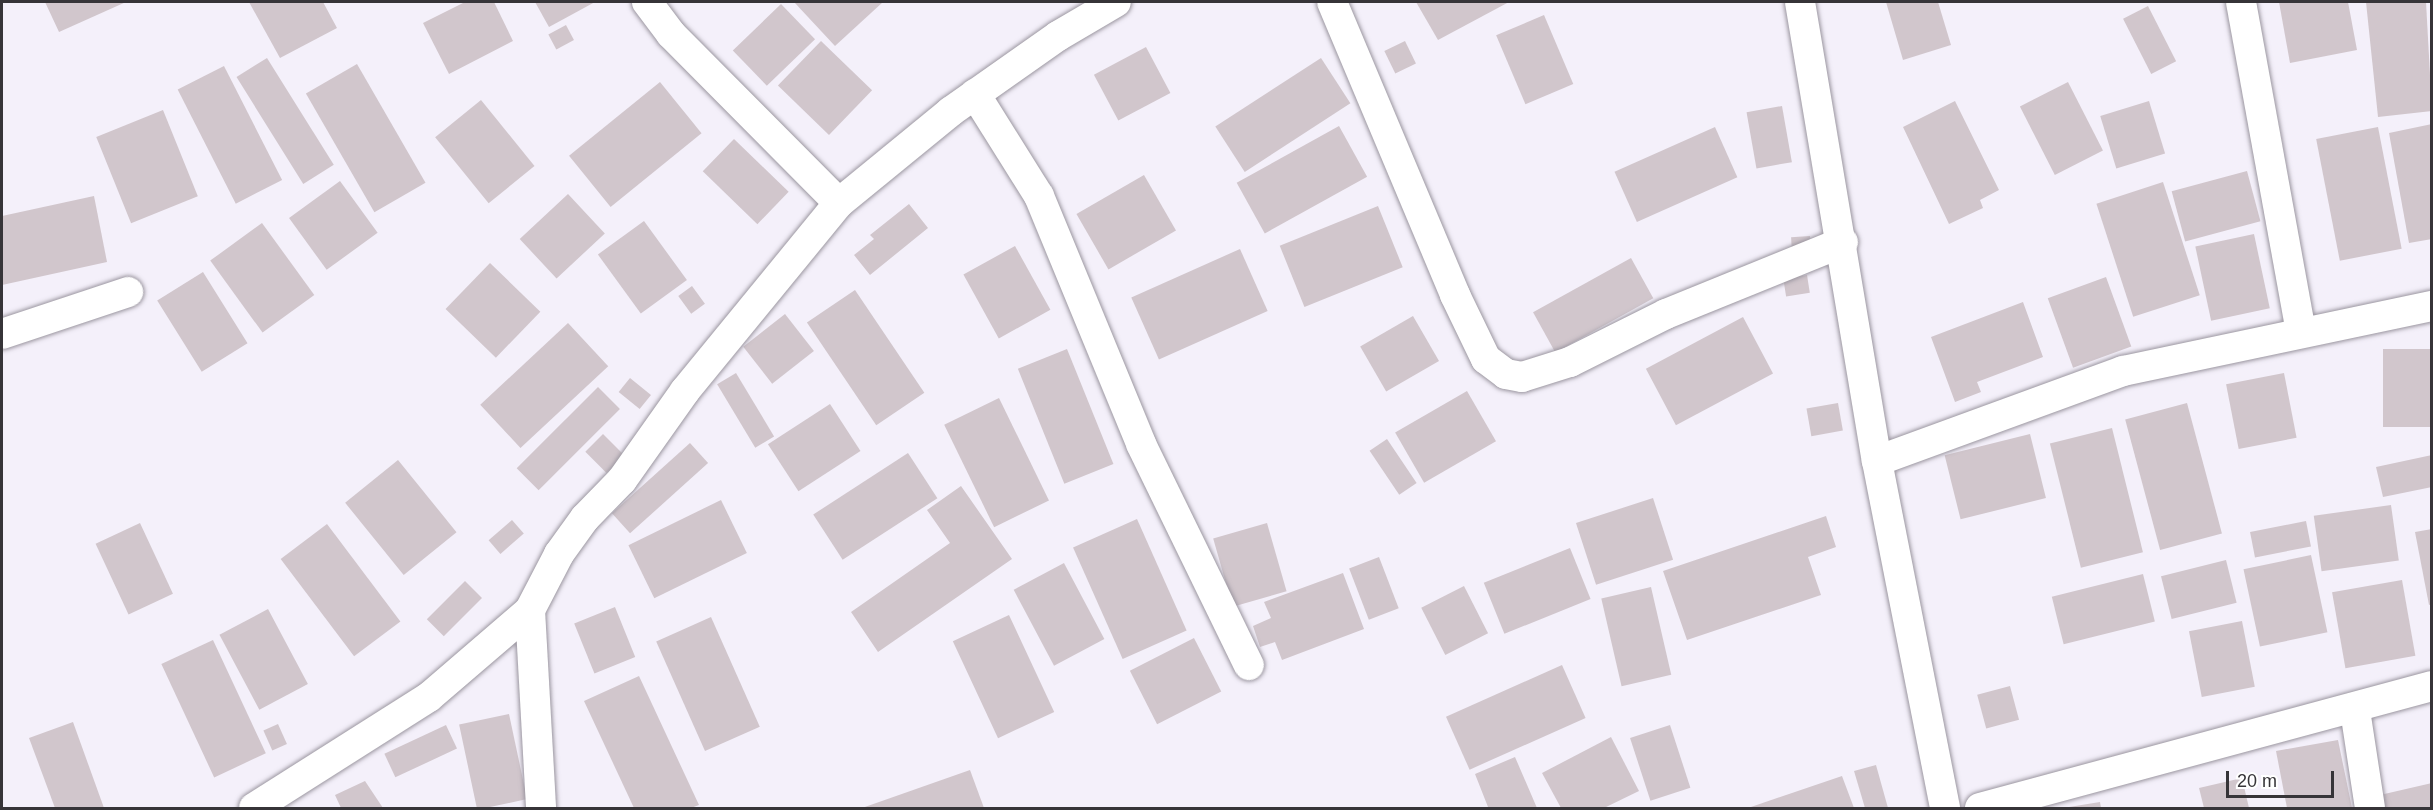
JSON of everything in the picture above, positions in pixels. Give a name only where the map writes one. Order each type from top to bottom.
[{"type":"street","points":[[647,2],[671,34],[839,203]]},
{"type":"street","points":[[254,808],[429,697],[530,610],[559,554],[585,518],[622,480],[685,391],[839,203],[975,94],[1058,36],[1116,2]]},
{"type":"street","points":[[1332,2],[1455,296],[1486,359],[1506,374],[1522,377],[1570,362],[1666,314],[1843,242]]},
{"type":"street","points":[[1800,2],[1843,242],[1877,461],[1945,808]]},
{"type":"street","points":[[2241,2],[2301,332]]},
{"type":"street","points":[[975,94],[1039,196],[1141,444],[1249,665]]},
{"type":"street","points":[[2,334],[128,292]]},
{"type":"street","points":[[1877,461],[2123,371],[2432,306]]},
{"type":"street","points":[[530,610],[541,808]]},
{"type":"street","points":[[1980,808],[2355,710],[2432,686]]},
{"type":"street","points":[[2355,710],[2370,808]]},
{"type":"building","points":[[45,2],[126,2],[59,32]]},
{"type":"building","points":[[249,2],[323,2],[337,28],[280,58]]},
{"type":"building","points":[[465,2],[494,2],[513,41],[449,74],[423,23]]},
{"type":"building","points":[[535,2],[595,2],[549,27]]},
{"type":"building","points":[[794,2],[883,2],[835,46]]},
{"type":"building","points":[[1416,2],[1509,2],[1438,40]]},
{"type":"building","points":[[1886,2],[1938,2],[1951,45],[1903,60]]},
{"type":"building","points":[[2279,2],[2348,2],[2357,50],[2290,63]]},
{"type":"building","points":[[2366,2],[2426,2],[2432,111],[2378,117]]},
{"type":"building","points":[[781,4],[815,39],[767,86],[733,51]]},
{"type":"building","points":[[2148,6],[2176,61],[2151,74],[2123,19]]},
{"type":"building","points":[[1544,15],[1573,84],[1525,104],[1496,35]]},
{"type":"building","points":[[566,25],[574,40],[556,49],[548,34]]},
{"type":"building","points":[[821,41],[872,90],[829,135],[778,86]]},
{"type":"building","points":[[1405,41],[1416,63],[1395,74],[1384,51]]},
{"type":"building","points":[[1146,47],[1170,93],[1118,121],[1094,75]]},
{"type":"building","points":[[267,58],[334,165],[303,184],[236,77]]},
{"type":"building","points":[[1321,58],[1350,103],[1245,172],[1215,127]]},
{"type":"building","points":[[357,64],[426,183],[374,212],[306,94]]},
{"type":"building","points":[[224,66],[282,180],[236,204],[178,90]]},
{"type":"building","points":[[660,82],[702,133],[611,207],[569,156]]},
{"type":"building","points":[[2068,82],[2103,151],[2055,175],[2020,107]]},
{"type":"building","points":[[481,100],[534,166],[489,203],[435,137]]},
{"type":"building","points":[[1955,101],[1999,190],[1980,200],[1983,208],[1949,224],[1903,127]]},
{"type":"building","points":[[2149,101],[2165,154],[2116,169],[2100,116]]},
{"type":"building","points":[[1782,106],[1792,162],[1756,168],[1747,112]]},
{"type":"building","points":[[163,110],[198,196],[131,223],[96,137]]},
{"type":"building","points":[[2432,124],[2432,239],[2409,243],[2389,133]]},
{"type":"building","points":[[1339,126],[1367,177],[1265,233],[1237,183]]},
{"type":"building","points":[[1715,127],[1737,177],[1637,222],[1615,172]]},
{"type":"building","points":[[2378,127],[2402,249],[2340,261],[2316,139]]},
{"type":"building","points":[[734,139],[789,192],[757,224],[703,171]]},
{"type":"building","points":[[2247,171],[2260,221],[2185,241],[2172,191]]},
{"type":"building","points":[[1144,175],[1176,230],[1108,269],[1076,214]]},
{"type":"building","points":[[340,181],[378,233],[327,270],[289,218]]},
{"type":"building","points":[[2163,182],[2200,295],[2133,317],[2096,204]]},
{"type":"building","points":[[568,194],[605,233],[557,279],[520,239]]},
{"type":"building","points":[[94,196],[107,262],[2,285],[2,216]]},
{"type":"building","points":[[909,204],[928,228],[870,275],[854,255],[874,239],[870,235]]},
{"type":"building","points":[[1378,206],[1403,267],[1304,307],[1280,246]]},
{"type":"building","points":[[644,221],[687,280],[641,314],[598,255]]},
{"type":"building","points":[[262,223],[314,295],[263,333],[210,261]]},
{"type":"building","points":[[2254,234],[2270,308],[2211,321],[2195,246]]},
{"type":"building","points":[[1810,236],[1811,249],[1792,250],[1791,237]]},
{"type":"building","points":[[1015,246],[1050,310],[999,338],[963,275]]},
{"type":"building","points":[[1240,249],[1268,311],[1159,360],[1131,297]]},
{"type":"building","points":[[1631,258],[1653,298],[1555,353],[1533,312]]},
{"type":"building","points":[[490,263],[540,312],[496,358],[446,309]]},
{"type":"building","points":[[203,272],[248,343],[202,372],[157,301]]},
{"type":"building","points":[[1807,275],[1810,293],[1786,297],[1783,279]]},
{"type":"building","points":[[2106,277],[2131,347],[2073,368],[2048,298]]},
{"type":"building","points":[[692,286],[705,304],[691,314],[678,296]]},
{"type":"building","points":[[855,290],[924,393],[876,425],[807,322]]},
{"type":"building","points":[[2023,302],[2043,357],[1977,382],[1981,392],[1955,402],[1931,337]]},
{"type":"building","points":[[785,314],[814,351],[772,384],[743,347]]},
{"type":"building","points":[[1413,316],[1439,361],[1386,392],[1360,346]]},
{"type":"building","points":[[1743,317],[1773,374],[1676,425],[1646,369]]},
{"type":"building","points":[[568,323],[608,366],[520,448],[480,405]]},
{"type":"building","points":[[1067,349],[1113,464],[1064,484],[1018,369]]},
{"type":"building","points":[[2383,349],[2432,349],[2432,427],[2383,427]]},
{"type":"building","points":[[736,373],[774,436],[755,448],[717,384]]},
{"type":"building","points":[[2284,373],[2297,438],[2239,449],[2226,384]]},
{"type":"building","points":[[630,378],[651,395],[640,409],[619,392]]},
{"type":"building","points":[[598,387],[620,409],[539,490],[517,468]]},
{"type":"building","points":[[1467,391],[1496,441],[1424,483],[1395,432]]},
{"type":"building","points":[[999,398],[1049,500],[994,527],[944,425]]},
{"type":"building","points":[[1838,403],[1843,431],[1811,436],[1806,409]]},
{"type":"building","points":[[2187,403],[2222,533],[2160,550],[2125,420]]},
{"type":"building","points":[[830,404],[860,451],[798,491],[768,444]]},
{"type":"building","points":[[2112,428],[2143,552],[2081,568],[2050,443]]},
{"type":"building","points":[[603,434],[624,455],[607,473],[585,452]]},
{"type":"building","points":[[2030,434],[2046,498],[1961,519],[1945,455]]},
{"type":"building","points":[[1387,439],[1417,483],[1399,495],[1370,451]]},
{"type":"building","points":[[690,443],[708,463],[630,533],[612,513]]},
{"type":"building","points":[[908,453],[937,498],[843,560],[813,515]]},
{"type":"building","points":[[2432,455],[2432,487],[2383,497],[2376,467]]},
{"type":"building","points":[[398,460],[457,532],[404,575],[345,503]]},
{"type":"building","points":[[961,486],[1012,559],[878,652],[851,612],[950,543],[927,510]]},
{"type":"building","points":[[1653,498],[1673,560],[1596,585],[1576,523]]},
{"type":"building","points":[[721,500],[747,553],[654,598],[628,545]]},
{"type":"building","points":[[2391,505],[2399,560],[2322,571],[2314,516]]},
{"type":"building","points":[[1826,516],[1836,547],[1808,557],[1821,595],[1687,640],[1663,571]]},
{"type":"building","points":[[1137,519],[1187,630],[1123,659],[1073,547]]},
{"type":"building","points":[[512,520],[524,534],[500,554],[489,540]]},
{"type":"building","points":[[2306,521],[2311,547],[2255,557],[2250,532]]},
{"type":"building","points":[[140,523],[173,594],[129,614],[96,544]]},
{"type":"building","points":[[1267,523],[1287,591],[1233,607],[1213,538]]},
{"type":"building","points":[[327,524],[400,621],[354,656],[281,559]]},
{"type":"building","points":[[2432,529],[2432,604],[2429,605],[2415,532]]},
{"type":"building","points":[[1570,548],[1591,599],[1504,634],[1484,583]]},
{"type":"building","points":[[2311,555],[2327,632],[2260,647],[2244,569]]},
{"type":"building","points":[[1379,557],[1399,608],[1369,620],[1349,568]]},
{"type":"building","points":[[2226,560],[2237,603],[2172,619],[2161,576]]},
{"type":"building","points":[[1064,563],[1104,639],[1054,666],[1014,590]]},
{"type":"building","points":[[1343,573],[1364,629],[1282,660],[1275,642],[1260,647],[1253,626],[1271,618],[1264,602]]},
{"type":"building","points":[[2143,574],[2155,622],[2064,644],[2052,597]]},
{"type":"building","points":[[2402,580],[2415,656],[2345,668],[2332,592]]},
{"type":"building","points":[[465,581],[482,598],[444,636],[427,619]]},
{"type":"building","points":[[1464,586],[1488,633],[1445,655],[1421,608]]},
{"type":"building","points":[[1651,587],[1671,675],[1622,686],[1601,598]]},
{"type":"building","points":[[615,607],[635,657],[594,674],[574,623]]},
{"type":"building","points":[[268,609],[308,684],[259,710],[219,635]]},
{"type":"building","points":[[1009,615],[1054,712],[998,738],[953,641]]},
{"type":"building","points":[[711,617],[760,727],[705,751],[656,641]]},
{"type":"building","points":[[2242,621],[2255,687],[2202,697],[2189,631]]},
{"type":"building","points":[[1194,638],[1221,691],[1157,724],[1130,671]]},
{"type":"building","points":[[213,640],[266,753],[214,777],[161,664]]},
{"type":"building","points":[[1562,665],[1586,718],[1470,770],[1446,717]]},
{"type":"building","points":[[639,676],[699,805],[691,808],[634,808],[584,701]]},
{"type":"building","points":[[2010,686],[2019,720],[1986,729],[1977,695]]},
{"type":"building","points":[[509,714],[527,799],[477,808],[459,725]]},
{"type":"building","points":[[73,722],[104,808],[55,808],[29,738]]},
{"type":"building","points":[[278,724],[287,744],[272,751],[263,731]]},
{"type":"building","points":[[446,725],[457,749],[395,777],[384,754]]},
{"type":"building","points":[[1670,725],[1690,788],[1650,801],[1630,738]]},
{"type":"building","points":[[1611,737],[1639,791],[1604,808],[1561,808],[1542,773]]},
{"type":"building","points":[[2338,740],[2352,808],[2287,808],[2276,751]]},
{"type":"building","points":[[1515,757],[1537,808],[1485,808],[1488,807],[1475,774]]},
{"type":"building","points":[[1876,765],[1888,808],[1865,808],[1854,771]]},
{"type":"building","points":[[970,770],[984,808],[862,808]]},
{"type":"building","points":[[1842,776],[1854,808],[1748,808]]},
{"type":"building","points":[[2242,778],[2249,808],[2204,808],[2199,788]]},
{"type":"building","points":[[365,781],[383,808],[341,808],[335,795]]},
{"type":"building","points":[[2432,783],[2432,808],[2383,808],[2380,795]]},
{"type":"building","points":[[2100,802],[2101,808],[2069,808],[2069,807]]}]
